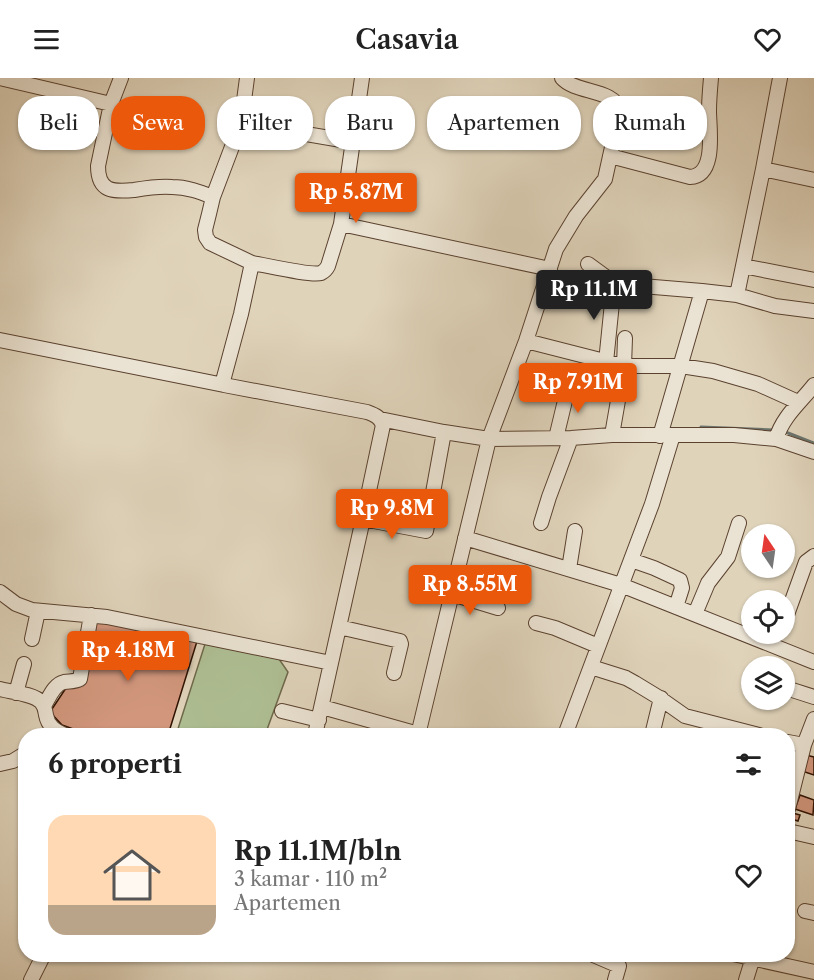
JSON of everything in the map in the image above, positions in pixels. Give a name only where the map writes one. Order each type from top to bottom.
[{"type":"street","points":[[0,78],[111,104],[98,166],[102,183],[108,189],[119,192],[169,186],[196,190],[213,197]]},
{"type":"street","points":[[114,96],[121,78]]},
{"type":"street","points":[[245,96],[247,78]]},
{"type":"street","points":[[359,96],[362,78]]},
{"type":"street","points":[[421,728],[489,439],[526,341],[556,249],[576,216],[605,178],[620,111],[615,100],[570,85],[562,78]]},
{"type":"street","points":[[610,156],[690,177],[700,175],[704,171],[711,144],[709,112],[711,78]]},
{"type":"street","points":[[737,295],[780,78]]},
{"type":"street","points":[[231,150],[213,197],[205,230],[206,237],[210,243],[252,263],[307,273],[319,273],[328,266],[340,224],[352,150]]},
{"type":"street","points":[[763,169],[814,180]]},
{"type":"street","points":[[340,224],[550,269]]},
{"type":"street","points":[[224,385],[223,381],[252,263]]},
{"type":"street","points":[[588,264],[614,283],[737,295],[775,306],[814,311]]},
{"type":"street","points":[[743,266],[814,280]]},
{"type":"street","points":[[606,362],[614,283]]},
{"type":"street","points":[[568,728],[652,504],[681,366],[702,291]]},
{"type":"street","points":[[612,435],[624,366],[625,338]]},
{"type":"street","points":[[0,340],[226,387],[367,412],[381,419],[489,439],[778,433],[813,447]]},
{"type":"street","points":[[526,341],[624,366],[681,366],[713,371],[758,384],[798,402]]},
{"type":"street","points":[[556,438],[569,384]]},
{"type":"street","points":[[778,433],[798,402],[814,385]]},
{"type":"street","points":[[317,728],[383,425],[381,419]]},
{"type":"street","points":[[363,519],[426,531],[444,432]]},
{"type":"street","points":[[541,523],[571,438]]},
{"type":"street","points":[[695,614],[708,583],[728,557],[739,524]]},
{"type":"street","points":[[568,569],[575,531]]},
{"type":"street","points":[[465,538],[621,585],[741,630]]},
{"type":"street","points":[[795,592],[806,562],[814,556]]},
{"type":"street","points":[[630,560],[680,580],[682,588],[676,607]]},
{"type":"street","points":[[0,592],[26,609],[124,620],[332,663]]},
{"type":"street","points":[[452,594],[498,608]]},
{"type":"street","points":[[32,639],[38,611]]},
{"type":"street","points":[[44,706],[59,684],[80,679],[92,615]]},
{"type":"street","points":[[536,623],[555,628],[598,646]]},
{"type":"street","points":[[339,627],[400,641],[394,673]]},
{"type":"street","points":[[787,644],[814,662]]},
{"type":"street","points":[[16,693],[24,664]]},
{"type":"street","points":[[591,667],[626,678],[692,719],[730,728]]},
{"type":"street","points":[[0,689],[40,700],[44,706],[47,721],[52,728]]},
{"type":"street","points":[[795,691],[814,697]]},
{"type":"street","points":[[654,728],[661,698]]},
{"type":"street","points":[[282,711],[321,714],[386,728]]},
{"type":"street","points":[[795,781],[804,746],[814,721]]},
{"type":"street","points":[[795,744],[804,746]]},
{"type":"street","points":[[0,764],[18,758]]},
{"type":"street","points":[[795,833],[814,837]]},
{"type":"street","points":[[31,980],[40,962]]},
{"type":"street","points":[[746,980],[752,962]]},
{"type":"street","points":[[774,962],[814,972]]},
{"type":"green space","points":[[205,644],[279,659],[288,672],[268,728],[178,728]]},
{"type":"building","points":[[96,616],[198,638],[170,728],[70,728],[62,725],[50,712],[68,685],[85,682]]},
{"type":"building","points":[[806,755],[814,757],[814,775],[802,771]]},
{"type":"building","points":[[800,795],[814,800],[813,815],[795,809]]},
{"type":"building","points":[[795,814],[800,815],[798,821],[795,820]]},
{"type":"waterway","points":[[701,427],[774,430]]},
{"type":"waterway","points":[[783,431],[814,443]]}]
